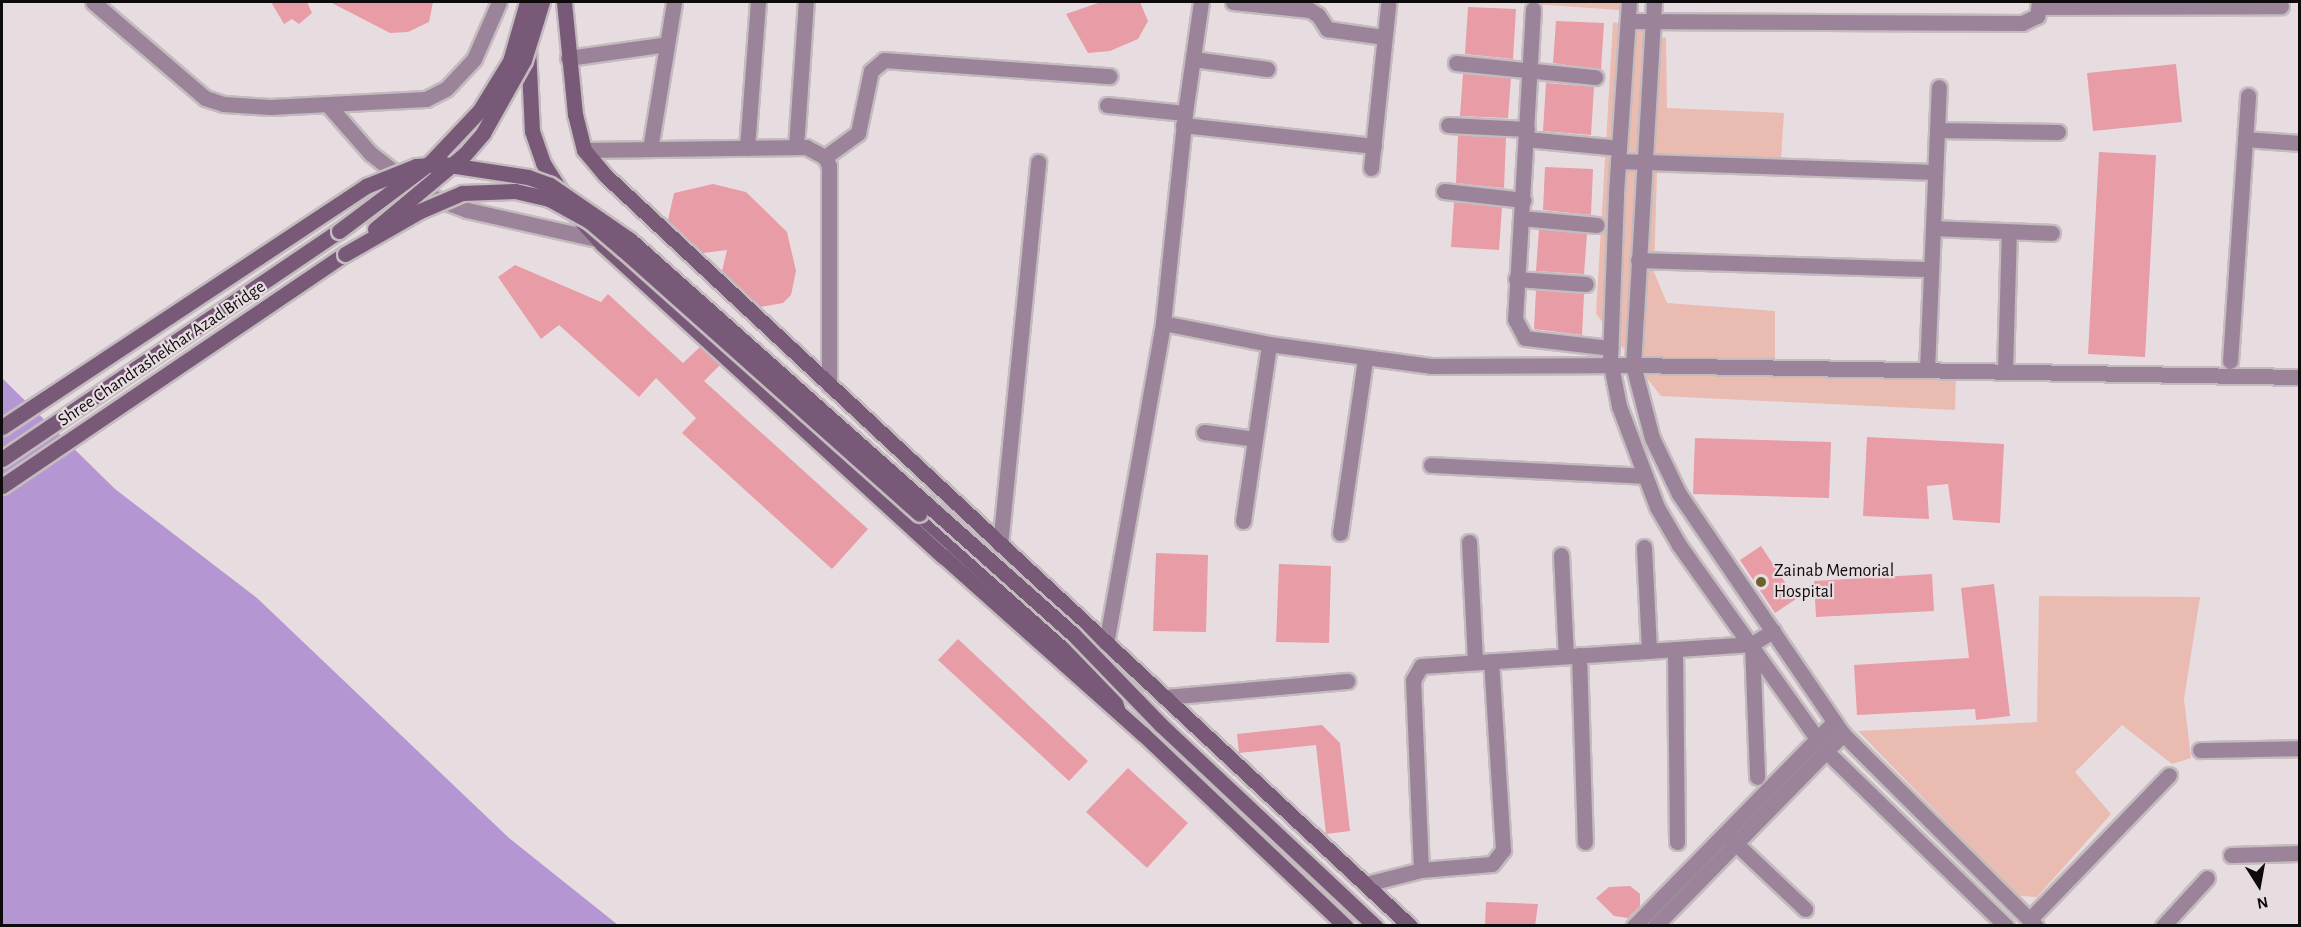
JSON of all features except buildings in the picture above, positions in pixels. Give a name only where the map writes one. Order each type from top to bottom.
[{"type":"main road","name":"Shree Chandrashekhar Azad Bridge","points":[[2,459],[339,231],[431,162],[480,110],[510,61],[527,2]]},
{"type":"main road","points":[[527,2],[532,131],[543,163],[583,225],[1118,711],[1345,926]]},
{"type":"main road","points":[[345,254],[465,154],[483,133],[520,70],[542,2]]},
{"type":"main road","points":[[564,2],[575,114],[584,150],[606,176],[1410,926]]},
{"type":"main road","points":[[2,427],[366,186],[416,166],[443,164],[528,177],[550,185],[630,240],[1074,635],[1161,725],[1375,926]]},
{"type":"main road","points":[[345,254],[420,211],[462,193],[515,191],[549,199],[589,221],[1110,687],[1118,711]]},
{"type":"main road","name":"Shree Chandrashekhar Azad Bridge","points":[[2,486],[345,254]]},
{"type":"main road","points":[[1143,734],[1167,701]]},
{"type":"street","points":[[93,2],[205,98],[246,105],[404,103],[426,99],[446,89],[474,59],[498,2]]},
{"type":"street","points":[[650,149],[674,2]]},
{"type":"street","points":[[747,148],[758,2]]},
{"type":"street","points":[[796,147],[806,2]]},
{"type":"street","points":[[1106,644],[1163,323],[1184,119],[1201,2]]},
{"type":"street","points":[[1233,2],[1310,10],[1318,15],[1327,29],[1384,38]]},
{"type":"street","points":[[1629,2],[1610,348],[1619,406],[1645,476],[1668,527],[1822,745],[2006,926]]},
{"type":"street","points":[[1654,2],[1633,364],[1652,438],[1679,494],[1838,728],[2033,922],[2169,775]]},
{"type":"street","points":[[1628,21],[1653,23],[2022,23],[2037,16],[2039,4],[2281,6]]},
{"type":"street","points":[[1371,168],[1388,5]]},
{"type":"street","points":[[1533,9],[1515,319],[1525,338],[1610,348]]},
{"type":"street","points":[[568,58],[667,44]]},
{"type":"street","points":[[1193,59],[1267,69]]},
{"type":"street","points":[[825,157],[858,133],[871,71],[884,60],[1109,76]]},
{"type":"street","points":[[1456,63],[1595,77]]},
{"type":"street","points":[[1928,370],[1939,87]]},
{"type":"street","points":[[2230,361],[2248,96]]},
{"type":"street","points":[[328,105],[370,153],[421,193],[467,210],[597,239]]},
{"type":"street","points":[[1107,105],[1184,119],[1374,146]]},
{"type":"street","points":[[1448,125],[1526,134],[1644,160],[1935,172]]},
{"type":"street","points":[[1937,130],[2058,132]]},
{"type":"street","points":[[2245,140],[2300,143]]},
{"type":"street","points":[[584,150],[796,147],[812,149],[825,157],[829,166],[830,385]]},
{"type":"street","points":[[1000,545],[1038,162]]},
{"type":"street","points":[[1444,191],[1523,200]]},
{"type":"street","points":[[1521,218],[1597,225]]},
{"type":"street","points":[[1933,228],[2052,233]]},
{"type":"street","points":[[2005,371],[2008,232]]},
{"type":"street","points":[[1638,260],[1931,269]]},
{"type":"street","points":[[1516,279],[1586,284]]},
{"type":"street","points":[[1163,323],[1269,344],[1365,359],[1431,366],[1633,364],[2300,376]]},
{"type":"street","points":[[1243,521],[1269,344]]},
{"type":"street","points":[[1340,533],[1365,359]]},
{"type":"street","points":[[1204,432],[1255,440]]},
{"type":"street","points":[[1431,465],[1645,476]]},
{"type":"street","points":[[1469,542],[1475,662]]},
{"type":"street","points":[[1644,547],[1649,651]]},
{"type":"street","points":[[1561,555],[1573,656],[1586,842]]},
{"type":"street","points":[[1421,870],[1415,671],[1421,666],[1752,644],[1773,631]]},
{"type":"street","points":[[1752,644],[1757,777]]},
{"type":"street","points":[[1675,649],[1677,842]]},
{"type":"street","points":[[1366,884],[1421,870],[1492,864],[1503,850],[1491,661]]},
{"type":"street","points":[[1167,701],[1347,681]]},
{"type":"street","points":[[1655,926],[1737,845],[1838,728]]},
{"type":"street","points":[[1635,926],[1725,833],[1822,745]]},
{"type":"street","points":[[2200,750],[2300,748]]},
{"type":"street","points":[[1725,833],[1805,909]]},
{"type":"street","points":[[2231,855],[2300,853]]},
{"type":"street","points":[[2163,926],[2207,878]]},
{"type":"shaded area","points":[[1501,2],[1621,2],[1620,10]]},
{"type":"shaded area","points":[[1613,22],[1666,38],[1667,108],[1784,113],[1780,176],[1657,173],[1654,272],[1667,303],[1775,311],[1775,371],[1956,376],[1955,410],[1661,396],[1596,314]]},
{"type":"shaded area","points":[[2,378],[115,489],[257,598],[509,838],[618,925],[2,925]]},
{"type":"shaded area","points":[[2039,596],[2200,597],[2184,699],[2191,758],[2172,764],[2122,725],[2075,772],[2111,814],[2037,897],[2018,896],[1858,731],[2037,722]]},
{"type":"place","name":"Zainab Memorial Hospital","points":[[1761,582]]}]
